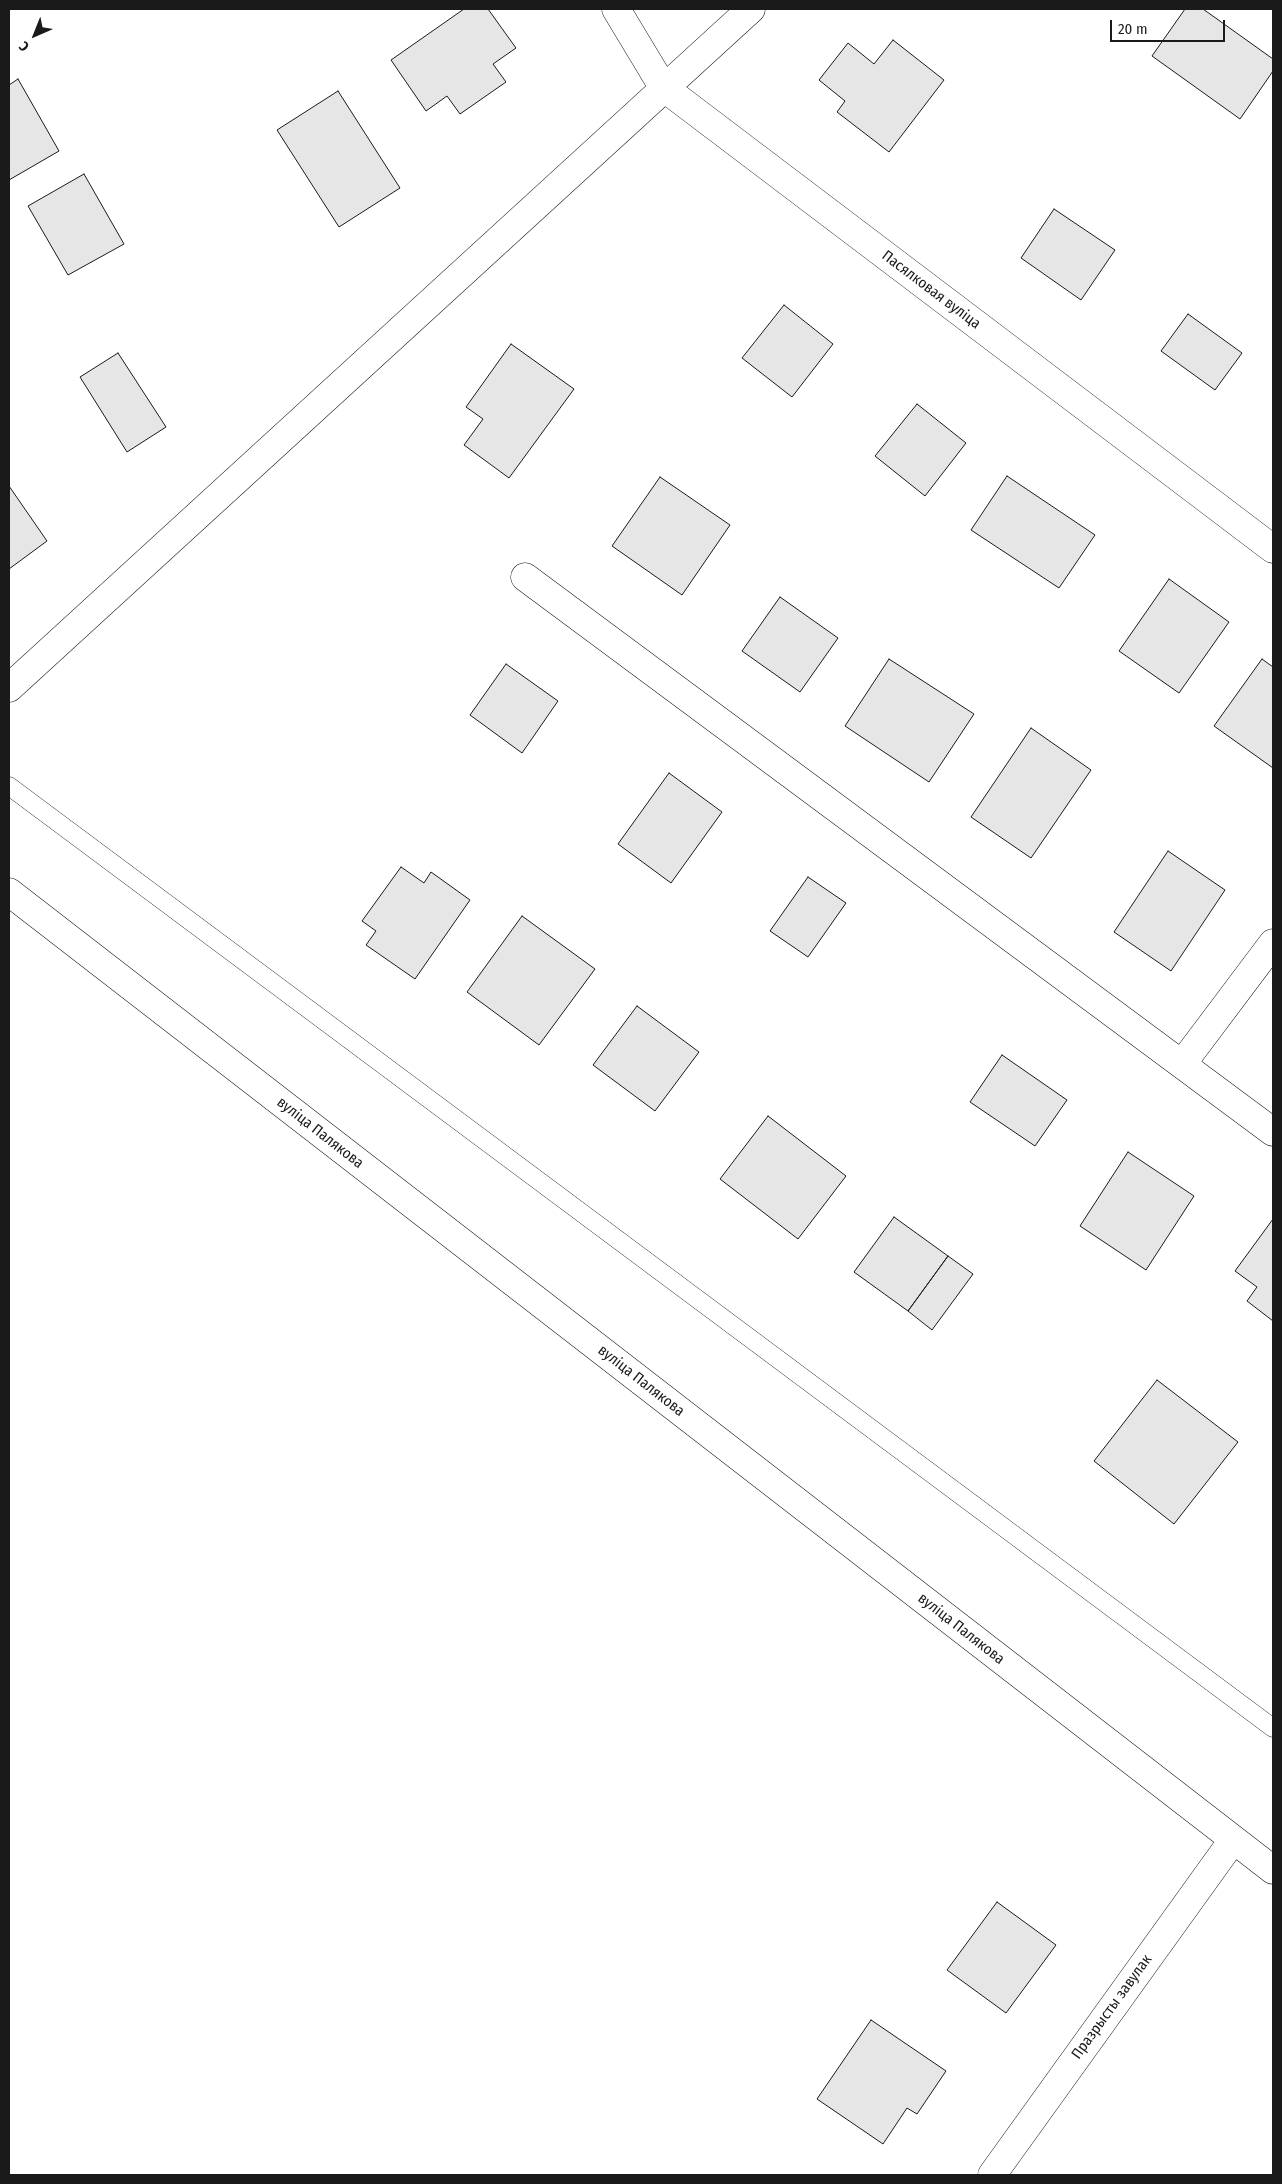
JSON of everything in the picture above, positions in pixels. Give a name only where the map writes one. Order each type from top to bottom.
[{"type":"street","name":"Пасялковая вуліца","points":[[616,9],[663,87],[1273,549]]},
{"type":"street","points":[[9,688],[663,87],[751,9]]},
{"type":"street","points":[[525,577],[1273,1132]]},
{"type":"street","name":"вуліца Палякова","points":[[9,892],[1273,1870]]},
{"type":"street","points":[[1182,1064],[1273,943]]},
{"type":"street","name":"Празрысты завулак","points":[[992,2175],[1233,1840]]},
{"type":"lane","points":[[9,786],[1273,1728]]},
{"type":"building","points":[[464,9],[488,9],[516,48],[493,64],[506,82],[460,114],[447,96],[426,111],[391,60]]},
{"type":"building","points":[[1185,9],[1203,9],[1273,59],[1273,71],[1240,119],[1152,56]]},
{"type":"building","points":[[893,40],[944,80],[889,152],[837,112],[845,101],[819,80],[848,43],[874,64]]},
{"type":"building","points":[[18,79],[59,151],[9,180],[9,85]]},
{"type":"building","points":[[338,91],[400,188],[339,227],[277,130]]},
{"type":"building","points":[[84,174],[124,244],[68,275],[28,206]]},
{"type":"building","points":[[1054,209],[1115,250],[1081,300],[1021,258]]},
{"type":"building","points":[[784,305],[833,344],[792,397],[742,358]]},
{"type":"building","points":[[1188,314],[1242,353],[1215,390],[1161,351]]},
{"type":"building","points":[[511,344],[574,389],[509,478],[464,445],[483,419],[466,407]]},
{"type":"building","points":[[118,353],[166,427],[127,452],[80,377]]},
{"type":"building","points":[[917,404],[966,443],[925,496],[875,456]]},
{"type":"building","points":[[1007,476],[1095,535],[1059,588],[971,530]]},
{"type":"building","points":[[660,477],[730,525],[682,595],[612,546]]},
{"type":"building","points":[[9,486],[47,541],[9,569]]},
{"type":"building","points":[[1169,579],[1229,622],[1179,693],[1119,651]]},
{"type":"building","points":[[780,597],[838,638],[800,692],[742,651]]},
{"type":"building","points":[[889,659],[974,714],[929,782],[845,726]]},
{"type":"building","points":[[1262,659],[1273,667],[1273,768],[1214,726]]},
{"type":"building","points":[[506,664],[558,701],[522,753],[470,715]]},
{"type":"building","points":[[1031,728],[1091,770],[1031,858],[971,817]]},
{"type":"building","points":[[669,773],[722,812],[671,883],[618,844]]},
{"type":"building","points":[[1168,851],[1225,890],[1171,971],[1114,932]]},
{"type":"building","points":[[401,867],[424,883],[431,872],[470,900],[415,979],[366,945],[376,931],[362,921]]},
{"type":"building","points":[[808,877],[846,903],[808,957],[770,931]]},
{"type":"building","points":[[522,916],[595,969],[539,1045],[467,992]]},
{"type":"building","points":[[637,1006],[699,1052],[655,1111],[593,1065]]},
{"type":"building","points":[[1002,1055],[1067,1100],[1035,1146],[970,1102]]},
{"type":"building","points":[[768,1116],[846,1176],[798,1239],[720,1179]]},
{"type":"building","points":[[1128,1152],[1194,1196],[1146,1270],[1080,1226]]},
{"type":"building","points":[[894,1217],[948,1256],[908,1311],[854,1272]]},
{"type":"building","points":[[1273,1219],[1273,1321],[1247,1301],[1257,1287],[1235,1271]]},
{"type":"building","points":[[948,1256],[973,1274],[932,1330],[908,1311]]},
{"type":"building","points":[[1157,1380],[1238,1442],[1174,1524],[1094,1461]]},
{"type":"building","points":[[997,1902],[1056,1945],[1006,2013],[947,1970]]},
{"type":"building","points":[[871,2020],[946,2071],[917,2114],[907,2108],[883,2144],[817,2099]]}]
